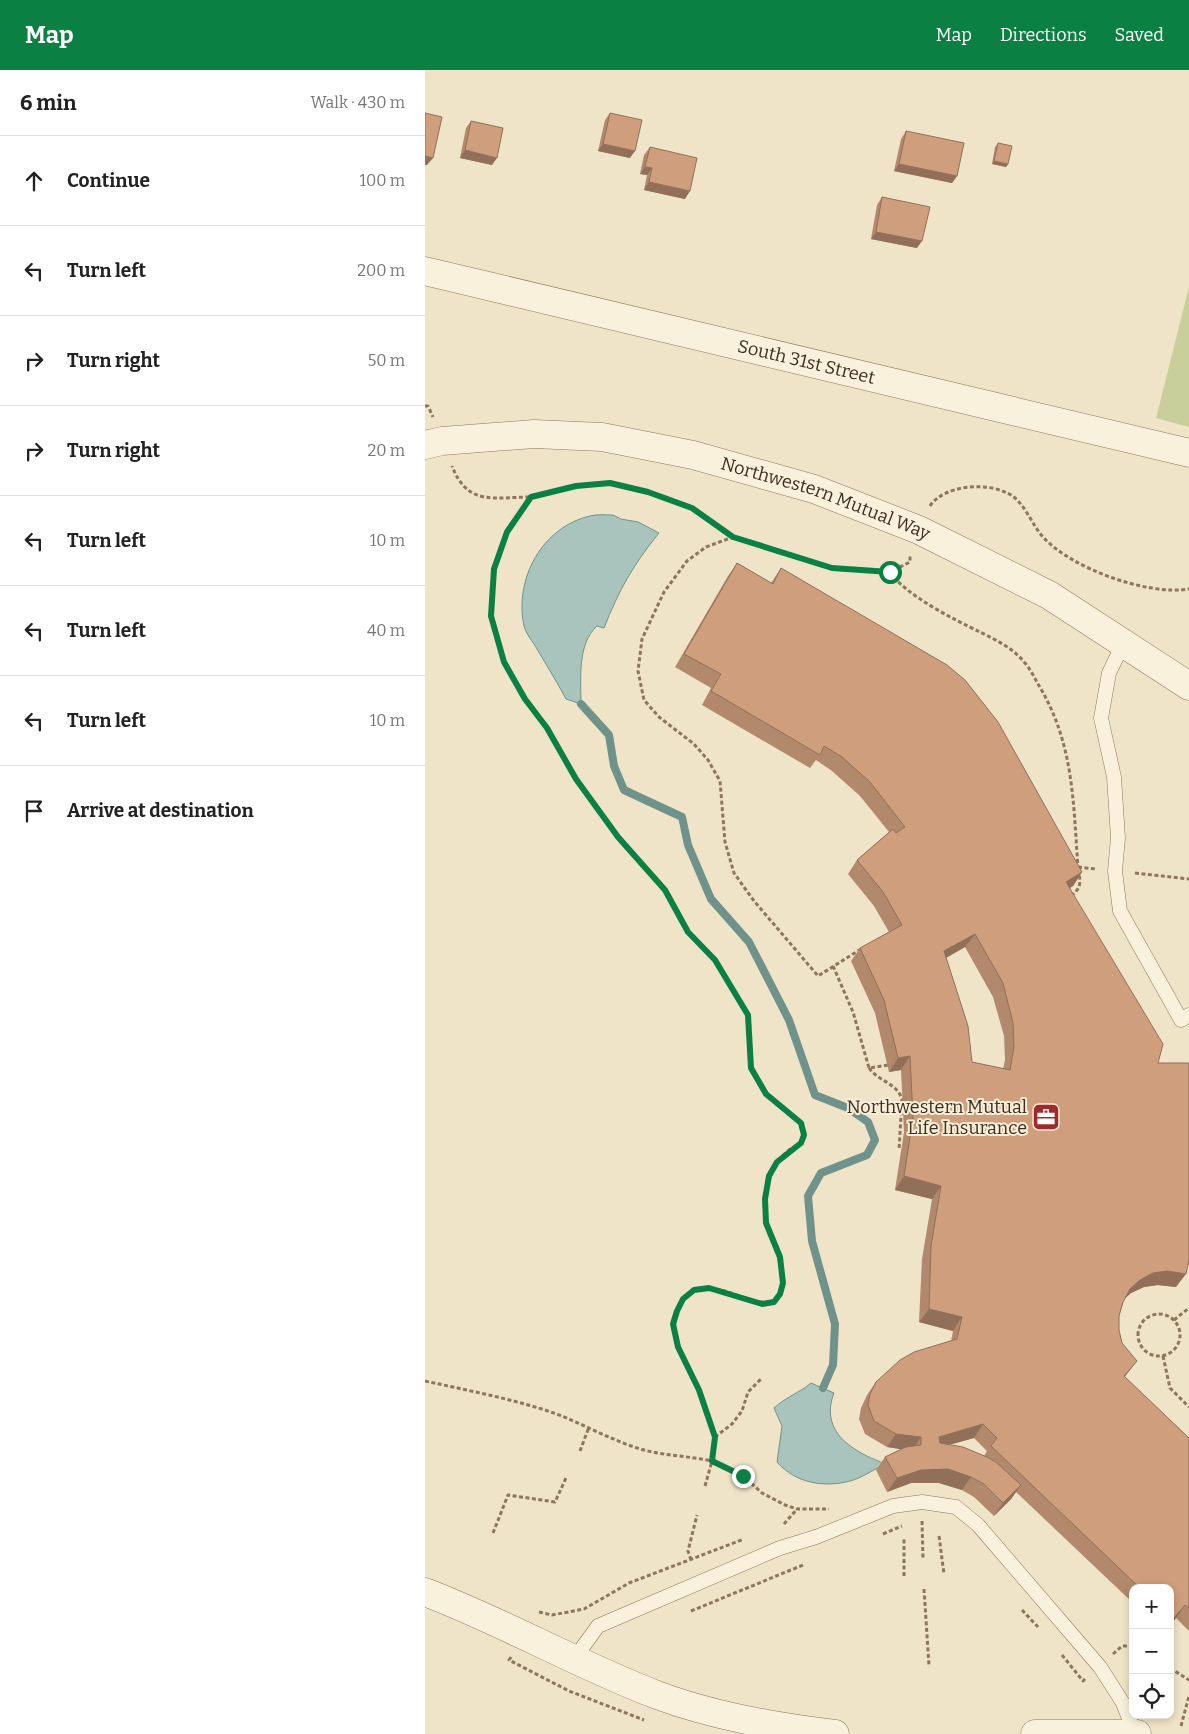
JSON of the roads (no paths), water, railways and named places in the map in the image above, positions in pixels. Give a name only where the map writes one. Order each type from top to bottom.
[{"type":"street","name":"South 31st Street","points":[[425,270],[1189,453]]},
{"type":"street","name":"Northwestern Mutual Way","points":[[430,434],[442,441],[534,434],[602,437],[693,455],[814,489],[919,530],[1049,595],[1189,686]]},
{"type":"street","points":[[425,1592],[466,1607],[574,1659],[659,1696],[730,1716],[800,1730],[835,1734]]},
{"type":"street","points":[[1035,1734],[1136,1734]]},
{"type":"lane","points":[[1123,644],[1109,673],[1101,718],[1114,777],[1117,838],[1115,871],[1120,910],[1181,1020],[1189,1015]]},
{"type":"lane","points":[[574,1659],[598,1626],[780,1548],[816,1537],[893,1506],[922,1502],[956,1507],[978,1525],[1100,1667],[1123,1703],[1136,1734]]},
{"type":"water","points":[[613,515],[621,519],[638,522],[659,533],[627,578],[604,628],[597,626],[586,642],[581,663],[581,704],[566,699],[526,632],[522,608],[523,591],[535,558],[545,543],[558,531],[573,522],[590,516]]},
{"type":"water","points":[[811,1383],[834,1393],[831,1419],[842,1439],[851,1447],[886,1464],[855,1480],[820,1484],[792,1475],[777,1462],[782,1426],[774,1408]]},
{"type":"waterway","points":[[581,704],[609,735],[614,766],[624,790],[682,817],[688,845],[711,899],[749,942],[789,1020],[815,1095],[848,1108],[868,1122],[875,1140],[867,1155],[821,1173],[808,1196],[812,1241],[835,1324],[833,1365],[823,1388]]},
{"type":"place","name":"Northwestern Mutual Life Insurance","points":[[1046,1117]]}]
